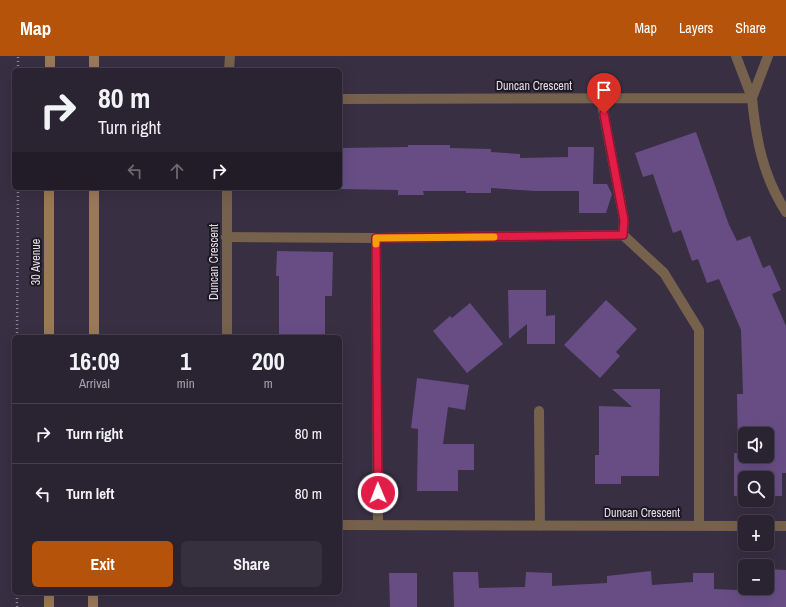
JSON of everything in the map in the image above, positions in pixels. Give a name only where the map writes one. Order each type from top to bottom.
[{"type":"main road","points":[[50,56],[50,68]]},
{"type":"main road","points":[[94,56],[94,68]]},
{"type":"main road","name":"30 Avenue","points":[[49,190],[49,335]]},
{"type":"main road","points":[[94,190],[94,335]]},
{"type":"main road","points":[[49,595],[49,607]]},
{"type":"main road","points":[[93,595],[93,607]]},
{"type":"street","points":[[229,68],[230,56]]},
{"type":"street","points":[[736,56],[752,98],[755,130],[767,179],[786,212]]},
{"type":"street","points":[[752,98],[768,56]]},
{"type":"street","name":"Duncan Crescent","points":[[342,99],[752,98]]},
{"type":"street","points":[[601,99],[624,220],[623,235]]},
{"type":"street","name":"Duncan Crescent","points":[[227,190],[227,335]]},
{"type":"street","points":[[226,237],[376,238],[623,235],[664,273],[699,330],[699,525]]},
{"type":"street","points":[[376,238],[378,525]]},
{"type":"street","points":[[540,412],[540,526]]},
{"type":"street","name":"Duncan Crescent","points":[[342,525],[738,526]]},
{"type":"street","points":[[774,526],[786,526]]},
{"type":"path","points":[[18,56],[18,68]]},
{"type":"path","points":[[17,335],[18,190]]},
{"type":"path","points":[[17,595],[17,607]]},
{"type":"building","points":[[696,132],[729,225],[737,241],[750,236],[763,268],[770,265],[781,290],[772,294],[786,326],[786,473],[782,473],[782,496],[774,496],[774,471],[738,471],[738,496],[734,496],[734,453],[738,453],[737,394],[743,394],[741,330],[719,279],[707,283],[698,259],[692,261],[681,230],[673,233],[653,174],[643,177],[635,153]]},
{"type":"building","points":[[408,145],[450,145],[450,148],[491,149],[491,152],[520,154],[520,158],[568,157],[568,147],[594,147],[593,184],[607,184],[612,194],[606,213],[579,213],[579,191],[535,191],[491,188],[491,193],[466,193],[466,191],[423,191],[424,195],[398,195],[398,190],[342,189],[342,148],[408,147]]},
{"type":"building","points":[[277,251],[333,252],[332,296],[325,296],[325,335],[279,335],[279,276],[276,276]]},
{"type":"building","points":[[508,290],[546,290],[546,316],[555,315],[555,344],[527,344],[527,324],[509,339]]},
{"type":"building","points":[[606,300],[637,329],[616,352],[620,356],[600,378],[564,345]]},
{"type":"building","points":[[470,303],[503,344],[467,373],[433,331],[450,316],[452,318]]},
{"type":"building","points":[[417,378],[469,385],[465,410],[448,407],[443,444],[474,444],[474,470],[458,470],[458,491],[417,491],[418,429],[411,428]]},
{"type":"building","points":[[612,389],[660,389],[659,476],[621,476],[621,484],[595,484],[595,455],[599,455],[599,406],[632,407]]},
{"type":"building","points":[[774,569],[786,570],[786,607],[454,607],[453,572],[478,572],[479,588],[525,587],[526,572],[552,573],[552,586],[607,583],[607,576],[651,571],[652,585],[693,582],[693,573],[714,573],[714,589],[738,590],[738,595],[774,595]]},
{"type":"building","points":[[389,573],[417,573],[417,607],[390,607]]},
{"type":"slow traffic","points":[[376,244],[376,238],[494,237]]},
{"type":"route","points":[[378,493],[376,238],[623,235],[624,220],[604,114]]}]
